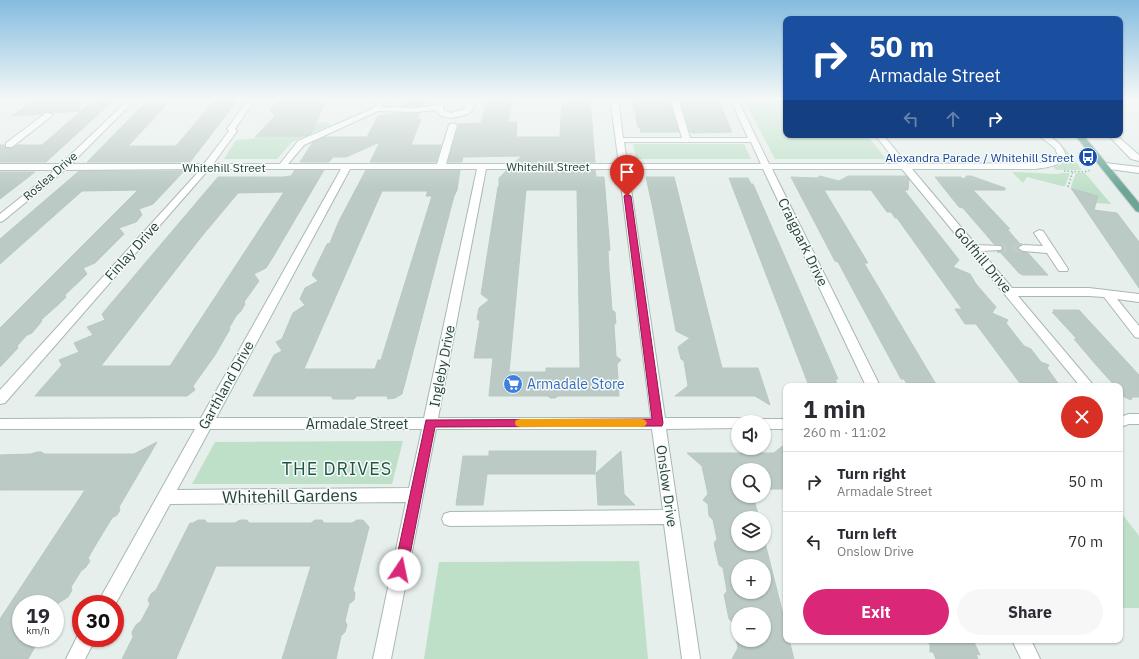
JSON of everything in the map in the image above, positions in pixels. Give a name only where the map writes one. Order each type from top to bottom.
[{"type":"main road","points":[[1082,138],[1139,209]]},
{"type":"street","points":[[9,145],[31,129]]},
{"type":"street","name":"Roslea Drive","points":[[0,219],[63,167],[102,129]]},
{"type":"street","name":"Finlay Drive","points":[[0,399],[207,167],[232,131],[231,129]]},
{"type":"street","points":[[282,167],[301,143],[333,129]]},
{"type":"street","points":[[441,166],[452,129]]},
{"type":"street","name":"Onslow Drive","points":[[618,129],[691,659]]},
{"type":"street","points":[[684,129],[687,140]]},
{"type":"street","name":"Craigpark Drive","points":[[748,129],[872,383]]},
{"type":"street","name":"Golfhill Drive","points":[[881,138],[1085,383]]},
{"type":"street","name":"Whitehill Street","points":[[0,167],[1044,165],[1055,163],[1060,160],[1062,156],[1059,148],[1046,138]]},
{"type":"street","points":[[1115,138],[1134,157],[1139,158]]},
{"type":"street","points":[[620,140],[753,140]]},
{"type":"street","name":"Garthland Drive","points":[[111,595],[347,166]]},
{"type":"street","name":"Ingleby Drive","points":[[382,659],[482,166]]},
{"type":"street","points":[[1105,166],[1139,170]]},
{"type":"street","points":[[1039,233],[1063,269]]},
{"type":"street","points":[[974,248],[997,248]]},
{"type":"street","points":[[1023,248],[1051,250]]},
{"type":"street","points":[[1009,292],[1089,292],[1139,298]]},
{"type":"street","points":[[1107,294],[1139,334]]},
{"type":"street","points":[[1123,421],[1129,419],[1139,419]]},
{"type":"street","name":"Armadale Street","points":[[0,424],[731,424]]},
{"type":"street","points":[[771,424],[783,424]]},
{"type":"street","name":"Whitehill Gardens","points":[[164,498],[415,495]]},
{"type":"street","points":[[450,519],[672,517]]},
{"type":"street","points":[[1023,643],[1031,659]]},
{"type":"street","points":[[75,659],[82,647]]},
{"type":"path","points":[[1044,165],[1058,171],[1084,172],[1105,166]]},
{"type":"path","points":[[1068,187],[1073,171]]},
{"type":"green space","points":[[302,129],[322,129],[291,143],[277,159],[224,159],[236,140],[277,136],[276,137],[285,137],[286,135]]},
{"type":"green space","points":[[759,129],[783,129],[783,138],[869,138],[886,159],[775,159]]},
{"type":"green space","points":[[633,144],[744,144],[751,159],[636,159]]},
{"type":"green space","points":[[1063,148],[1065,148],[1082,170],[1056,170],[1053,166],[1060,165],[1067,159],[1066,151]]},
{"type":"green space","points":[[1012,172],[1054,174],[1070,173],[1065,186],[1062,186],[1027,177],[1023,183]]},
{"type":"green space","points":[[1076,173],[1085,173],[1111,204],[1096,203],[1098,196],[1071,187]]},
{"type":"green space","points":[[403,441],[392,484],[192,484],[215,442]]},
{"type":"green space","points":[[1123,515],[1139,536],[1139,608],[1123,608]]},
{"type":"green space","points":[[639,561],[648,659],[424,659],[439,562]]},
{"type":"building","points":[[61,129],[82,129],[46,162],[0,162],[0,145],[4,145],[6,148],[12,148],[17,145],[42,145]]},
{"type":"building","points":[[120,129],[144,129],[128,146],[176,146],[191,129],[216,129],[190,162],[87,162]]},
{"type":"building","points":[[263,129],[313,129],[311,134],[305,136],[255,137]]},
{"type":"building","points":[[371,129],[417,129],[411,145],[441,145],[436,162],[370,162],[380,142],[346,157],[333,157],[329,162],[300,162],[313,142],[325,137],[367,137]]},
{"type":"building","points":[[458,129],[517,129],[516,137],[560,137],[560,129],[592,129],[595,162],[515,162],[522,156],[463,157],[462,162],[448,162]]},
{"type":"building","points":[[640,129],[678,129],[679,132],[641,132]]},
{"type":"building","points":[[689,129],[731,129],[732,132],[694,133],[690,132]]},
{"type":"building","points":[[295,170],[324,170],[266,268],[254,274],[259,281],[244,302],[245,304],[236,316],[215,355],[193,386],[195,390],[187,396],[35,396],[62,365],[59,360],[79,352],[74,343],[93,335],[87,327],[105,320],[102,314],[218,177],[291,176]],"holes":[[[284,192],[170,366],[101,366],[202,236],[238,193]]]},
{"type":"building","points":[[366,170],[460,170],[457,190],[454,196],[402,394],[395,398],[388,399],[387,396],[357,396],[354,399],[333,399],[331,396],[253,396],[274,355],[282,351],[276,342],[282,339],[293,313],[305,305],[300,299],[305,288],[318,281],[312,275],[327,244],[330,243],[339,221]],"holes":[[[382,191],[428,191],[426,196],[432,196],[381,360],[378,360],[375,369],[304,369]]]},
{"type":"building","points":[[507,170],[595,170],[596,177],[604,177],[610,250],[608,251],[612,310],[615,312],[616,323],[614,325],[616,356],[621,360],[617,364],[619,396],[558,396],[555,398],[550,398],[548,396],[489,396],[493,358],[474,358],[480,321],[477,319],[479,308],[489,300],[481,294],[499,187],[499,178]],"holes":[[[526,190],[577,190],[580,368],[546,368],[546,372],[509,372]]]},
{"type":"building","points":[[79,171],[184,171],[153,204],[139,209],[142,215],[136,222],[119,228],[124,234],[95,263],[83,268],[87,274],[65,295],[66,297],[59,304],[41,320],[42,321],[32,333],[27,335],[17,346],[18,348],[0,367],[0,328],[138,190],[82,191],[0,264],[0,239]]},
{"type":"building","points":[[0,172],[35,172],[0,199]]},
{"type":"building","points":[[820,176],[839,181],[848,176],[906,176],[909,179],[908,190],[904,190],[959,260],[953,267],[970,274],[976,284],[996,307],[992,313],[1008,320],[1006,323],[1024,346],[1031,349],[1041,362],[1049,365],[1047,368],[1058,383],[1020,383],[976,324],[965,324],[955,309],[962,309],[897,218],[895,218],[891,212],[887,212],[871,190],[824,190],[868,263],[864,263],[935,383],[906,383],[904,379],[901,379],[838,262],[835,261],[791,177],[817,178]]},
{"type":"building","points":[[967,176],[971,176],[1005,188],[1005,190],[973,190],[1010,229],[1007,229],[1021,245],[1017,247],[1017,249],[1028,253],[1048,275],[1023,275],[1019,273],[1000,252],[1003,249],[1002,245],[994,244],[963,208],[959,207],[935,177],[961,177],[963,179]]},
{"type":"building","points":[[646,177],[674,177],[722,368],[758,368],[770,405],[755,396],[675,396],[688,386],[684,361],[681,359],[678,347],[690,338],[676,331]]},
{"type":"building","points":[[729,178],[748,178],[751,184],[753,184],[838,379],[835,379],[837,383],[808,383]]},
{"type":"building","points":[[1071,188],[1098,196],[1094,210],[1117,213],[1139,242],[1139,288]]},
{"type":"building","points":[[1053,310],[1079,310],[1139,375],[1139,397],[1132,397],[1131,400],[1123,396],[1123,383],[1112,383],[1074,339],[1077,339],[1052,312],[1055,312]]},
{"type":"building","points":[[157,442],[119,507],[120,510],[117,515],[112,518],[88,558],[90,561],[81,571],[71,587],[72,590],[68,597],[64,600],[64,595],[16,595],[85,490],[0,490],[0,455],[31,454],[37,452],[42,452],[44,454],[134,454]]},
{"type":"building","points":[[783,446],[783,489],[771,489],[771,463],[731,463],[731,503],[755,503],[757,511],[731,511],[731,551],[767,551],[769,559],[731,559],[731,599],[771,599],[771,567],[783,614],[783,643],[790,643],[794,659],[732,659],[738,647],[771,647],[771,607],[731,607],[731,621],[729,619],[724,595],[727,591],[723,568],[719,565],[714,543],[717,539],[713,520],[709,516],[708,504],[703,500],[708,494],[702,466],[687,453],[771,455],[771,453],[774,453]]},
{"type":"building","points":[[489,451],[596,451],[595,474],[487,474],[483,505],[456,505],[463,456],[489,456]]},
{"type":"building","points":[[621,451],[624,494],[635,505],[598,505],[596,473]]},
{"type":"building","points":[[198,520],[205,520],[207,523],[235,523],[240,520],[247,520],[249,523],[311,523],[315,520],[322,520],[324,523],[352,523],[357,520],[363,520],[369,527],[353,590],[355,593],[354,600],[349,604],[345,621],[347,625],[345,632],[341,636],[336,659],[282,659],[311,566],[216,566],[176,659],[122,659],[133,637],[132,632],[136,625],[141,621],[150,604],[148,600],[151,594],[156,590],[190,523]]},
{"type":"building","points":[[12,601],[12,647],[35,647],[28,659],[0,659],[0,619]]},
{"type":"building","points":[[929,643],[974,643],[980,655],[976,654],[978,659],[936,659],[933,652],[930,652]]},
{"type":"tunnel","points":[[0,152],[9,145]]},
{"type":"tunnel","points":[[997,248],[1023,248]]},
{"type":"slow traffic","points":[[520,423],[642,423]]},
{"type":"place","name":"Alexandra Parade / Whitehill Street","points":[[1088,157]]},
{"type":"place","name":"Armadale Store","points":[[513,384]]},
{"type":"district","name":"THE DRIVES","points":[[337,468]]},
{"type":"route","points":[[400,570],[430,423],[658,423],[627,196]]}]
